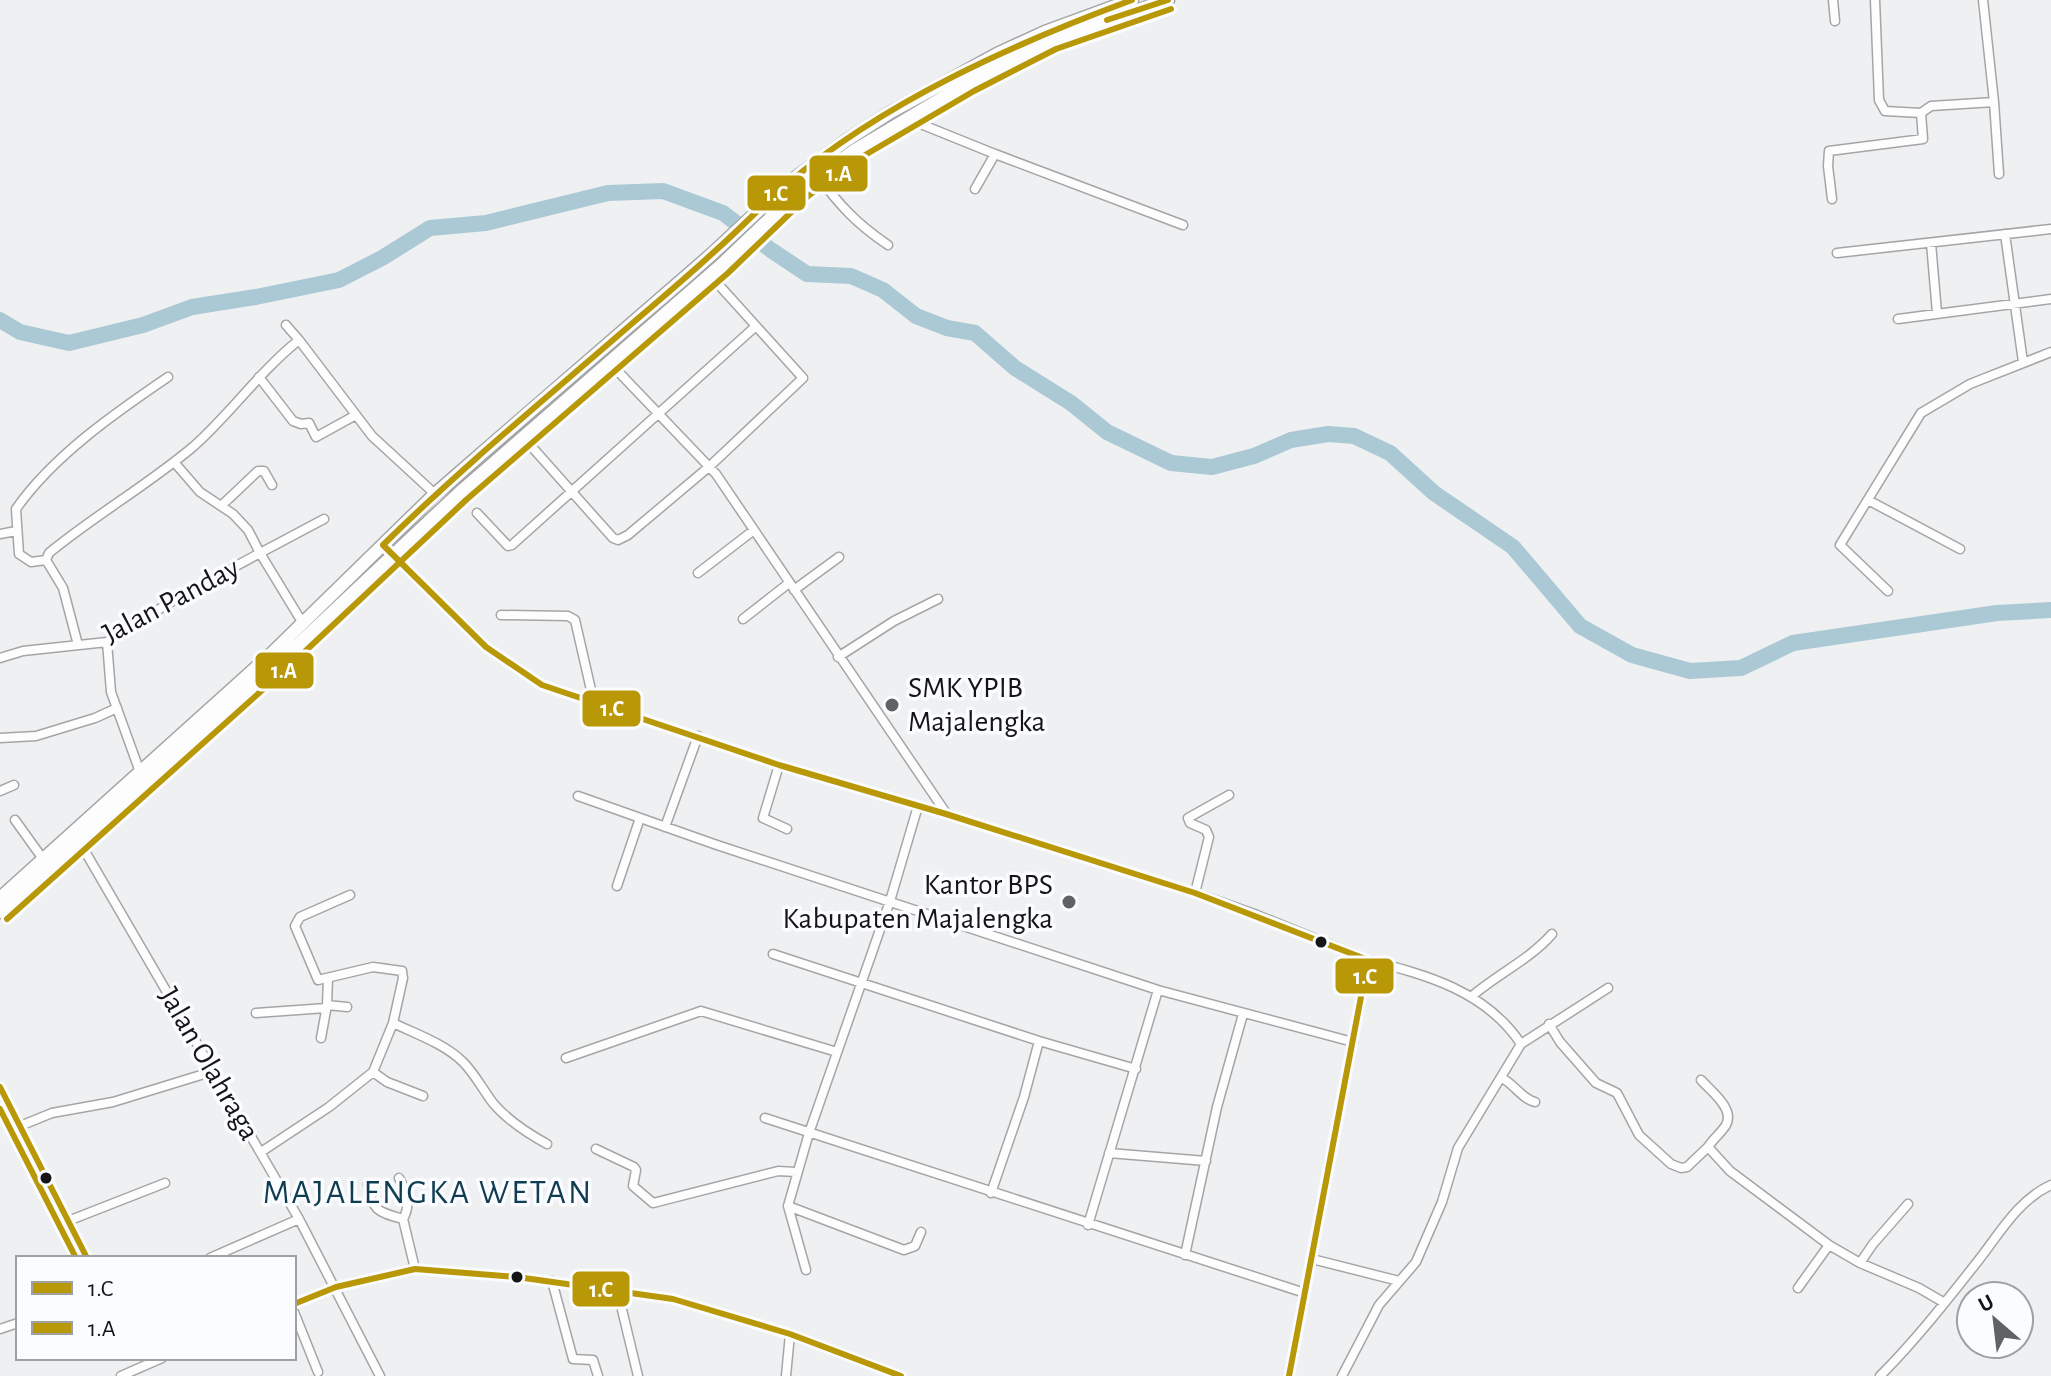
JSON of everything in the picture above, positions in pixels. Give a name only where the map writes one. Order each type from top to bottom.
[{"type":"main road","points":[[0,912],[291,651],[388,550],[435,494],[608,341],[716,259],[839,146],[891,112],[997,54],[1045,32],[1132,0]]},
{"type":"main road","points":[[771,208],[855,150],[969,82],[1052,40],[1168,0]]},
{"type":"main road","points":[[0,898],[212,708],[302,622],[610,363],[709,274],[716,259]]},
{"type":"street","points":[[1833,0],[1835,21]]},
{"type":"street","points":[[1875,0],[1881,108],[1890,113],[1921,113],[1931,106],[1994,102]]},
{"type":"street","points":[[1983,0],[1999,174]]},
{"type":"street","points":[[1832,199],[1829,151],[1923,139],[1921,113]]},
{"type":"street","points":[[910,116],[923,125],[995,154],[1183,225]]},
{"type":"street","points":[[975,189],[995,154]]},
{"type":"street","points":[[818,176],[847,214],[888,245]]},
{"type":"street","points":[[1837,253],[2051,229]]},
{"type":"street","points":[[2005,234],[2023,362]]},
{"type":"street","points":[[1931,243],[1937,313]]},
{"type":"street","points":[[523,437],[613,538],[622,539],[710,466],[803,380],[709,274]]},
{"type":"street","points":[[1898,319],[2051,299]]},
{"type":"street","points":[[286,325],[372,436],[435,494]]},
{"type":"street","points":[[477,513],[508,546],[515,542],[756,326]]},
{"type":"street","points":[[46,560],[58,545],[174,462],[215,427],[259,377],[299,340]]},
{"type":"street","points":[[1888,591],[1840,545],[1921,413],[1970,384],[2051,352]]},
{"type":"street","points":[[610,363],[658,416],[710,466],[946,814]]},
{"type":"street","points":[[46,560],[31,562],[19,554],[16,509],[38,482],[110,417],[168,377]]},
{"type":"street","points":[[259,377],[296,423],[309,423],[316,437],[356,415]]},
{"type":"street","points":[[174,462],[192,484],[233,514],[248,530],[260,553],[324,519]]},
{"type":"street","points":[[221,506],[258,471],[264,471],[272,485]]},
{"type":"street","points":[[1868,500],[1960,549]]},
{"type":"street","points":[[698,573],[754,530]]},
{"type":"street","points":[[0,534],[16,531]]},
{"type":"street","points":[[388,550],[461,623],[512,667],[542,685],[779,765],[1195,893],[1368,960],[1407,970],[1472,996],[1502,1020],[1521,1044]]},
{"type":"street","name":"Jalan Panday","points":[[0,658],[23,651],[107,642],[177,598],[260,553],[302,622]]},
{"type":"street","points":[[743,619],[839,557]]},
{"type":"street","points":[[46,560],[63,588],[78,645]]},
{"type":"street","points":[[838,657],[894,621],[938,599]]},
{"type":"street","points":[[501,615],[568,616],[575,620],[594,703]]},
{"type":"street","points":[[107,642],[108,674],[140,772]]},
{"type":"street","points":[[0,738],[36,736],[117,708]]},
{"type":"street","points":[[665,827],[698,736]]},
{"type":"street","points":[[779,765],[763,818],[787,829]]},
{"type":"street","points":[[0,791],[14,785]]},
{"type":"street","points":[[1195,893],[1209,837],[1206,830],[1190,823],[1188,818],[1229,795]]},
{"type":"street","points":[[578,796],[1158,990],[1353,1042]]},
{"type":"street","points":[[806,1270],[788,1206],[796,1172],[890,901],[918,806]]},
{"type":"street","points":[[617,886],[640,818]]},
{"type":"street","points":[[15,820],[43,859]]},
{"type":"street","name":"Jalan Olahraga","points":[[79,841],[299,1219],[380,1376]]},
{"type":"street","points":[[261,1152],[329,1107],[373,1072],[393,1023],[402,971],[373,967],[319,980],[297,931],[296,920],[350,895]]},
{"type":"street","points":[[1472,996],[1522,962],[1552,934]]},
{"type":"street","points":[[773,954],[1039,1041],[1136,1069]]},
{"type":"street","points":[[1289,1376],[1368,960]]},
{"type":"street","points":[[321,1038],[328,978]]},
{"type":"street","points":[[1342,1376],[1379,1305],[1416,1262],[1467,1131],[1521,1044],[1608,988]]},
{"type":"street","points":[[1088,1225],[1158,990]]},
{"type":"street","points":[[256,1013],[347,1007]]},
{"type":"street","points":[[566,1058],[701,1011],[837,1052]]},
{"type":"street","points":[[1185,1255],[1243,1014]]},
{"type":"street","points":[[393,1023],[445,1048],[463,1062],[495,1106],[523,1131],[547,1144]]},
{"type":"street","points":[[1549,1024],[1560,1042],[1596,1083],[1617,1093],[1639,1135],[1671,1164],[1681,1168],[1687,1167],[1708,1147],[1728,1123],[1725,1106],[1701,1080]]},
{"type":"street","points":[[991,1193],[1024,1097],[1039,1041]]},
{"type":"street","points":[[20,1126],[52,1113],[113,1102],[214,1071]]},
{"type":"street","points":[[373,1072],[387,1082],[423,1096]]},
{"type":"street","points":[[1502,1078],[1513,1083],[1523,1096],[1535,1102]]},
{"type":"street","points":[[0,1087],[86,1256]]},
{"type":"street","points":[[765,1118],[1305,1293]]},
{"type":"street","points":[[1708,1147],[1730,1171],[1829,1245],[1943,1302]]},
{"type":"street","points":[[596,1149],[634,1167],[635,1189],[653,1203],[778,1171],[796,1172]]},
{"type":"street","points":[[1109,1153],[1206,1161]]},
{"type":"street","points":[[399,1178],[407,1198],[407,1212],[403,1219],[415,1269]]},
{"type":"street","points":[[68,1221],[165,1183]]},
{"type":"street","points":[[368,1184],[375,1208],[382,1214],[403,1219]]},
{"type":"street","points":[[1880,1376],[1913,1343],[2016,1211],[2038,1191],[2051,1185]]},
{"type":"street","points":[[1860,1263],[1908,1204]]},
{"type":"street","points":[[788,1206],[904,1250],[915,1246],[921,1232]]},
{"type":"street","points":[[215,1256],[299,1219]]},
{"type":"street","points":[[1798,1288],[1829,1245]]},
{"type":"street","points":[[1312,1259],[1399,1281]]},
{"type":"street","points":[[296,1303],[336,1287],[415,1269],[552,1281],[673,1299],[790,1334],[901,1376]]},
{"type":"street","points":[[552,1281],[573,1359],[593,1360],[598,1376]]},
{"type":"street","points":[[617,1289],[638,1376]]},
{"type":"street","points":[[296,1317],[318,1372]]},
{"type":"street","points":[[786,1376],[790,1334]]},
{"type":"street","points":[[121,1376],[140,1362]]},
{"type":"waterway","points":[[0,320],[20,332],[69,343],[143,325],[192,307],[339,280],[430,228],[486,223],[608,193],[663,191],[723,213],[807,274],[851,276],[883,290],[916,316],[947,328],[975,333],[1015,368],[1071,403],[1107,432],[1171,463],[1212,467],[1254,456],[1291,440],[1328,434],[1354,436],[1390,453],[1434,493],[1513,547],[1580,626],[1632,655],[1690,671],[1741,668],[1793,643],[1997,613],[2051,610]]},
{"type":"transit line","name":"1.C","points":[[1132,0],[1041,36],[951,78],[864,127],[824,155],[473,461],[383,545],[486,647],[542,685],[779,765],[1195,893],[1368,960],[1289,1376]]},
{"type":"transit line","name":"1.C","points":[[1107,20],[1168,0]]},
{"type":"transit line","name":"1.A","points":[[7,919],[298,658],[466,500],[728,273],[808,196],[860,158],[974,91],[1056,49],[1171,9]]},
{"type":"transit line","name":"1.C","points":[[0,1087],[86,1256]]},
{"type":"transit line","name":"1.A","points":[[0,1109],[75,1256]]},
{"type":"transit line","name":"1.C","points":[[296,1303],[336,1287],[415,1269],[517,1277],[673,1299],[790,1334],[901,1376]]},
{"type":"place","name":"SMK YPIB Majalengka","points":[[892,705]]},
{"type":"place","name":"Kantor BPS Kabupaten Majalengka","points":[[1069,902]]},
{"type":"district","name":"MAJALENGKA WETAN","points":[[428,1193]]}]
